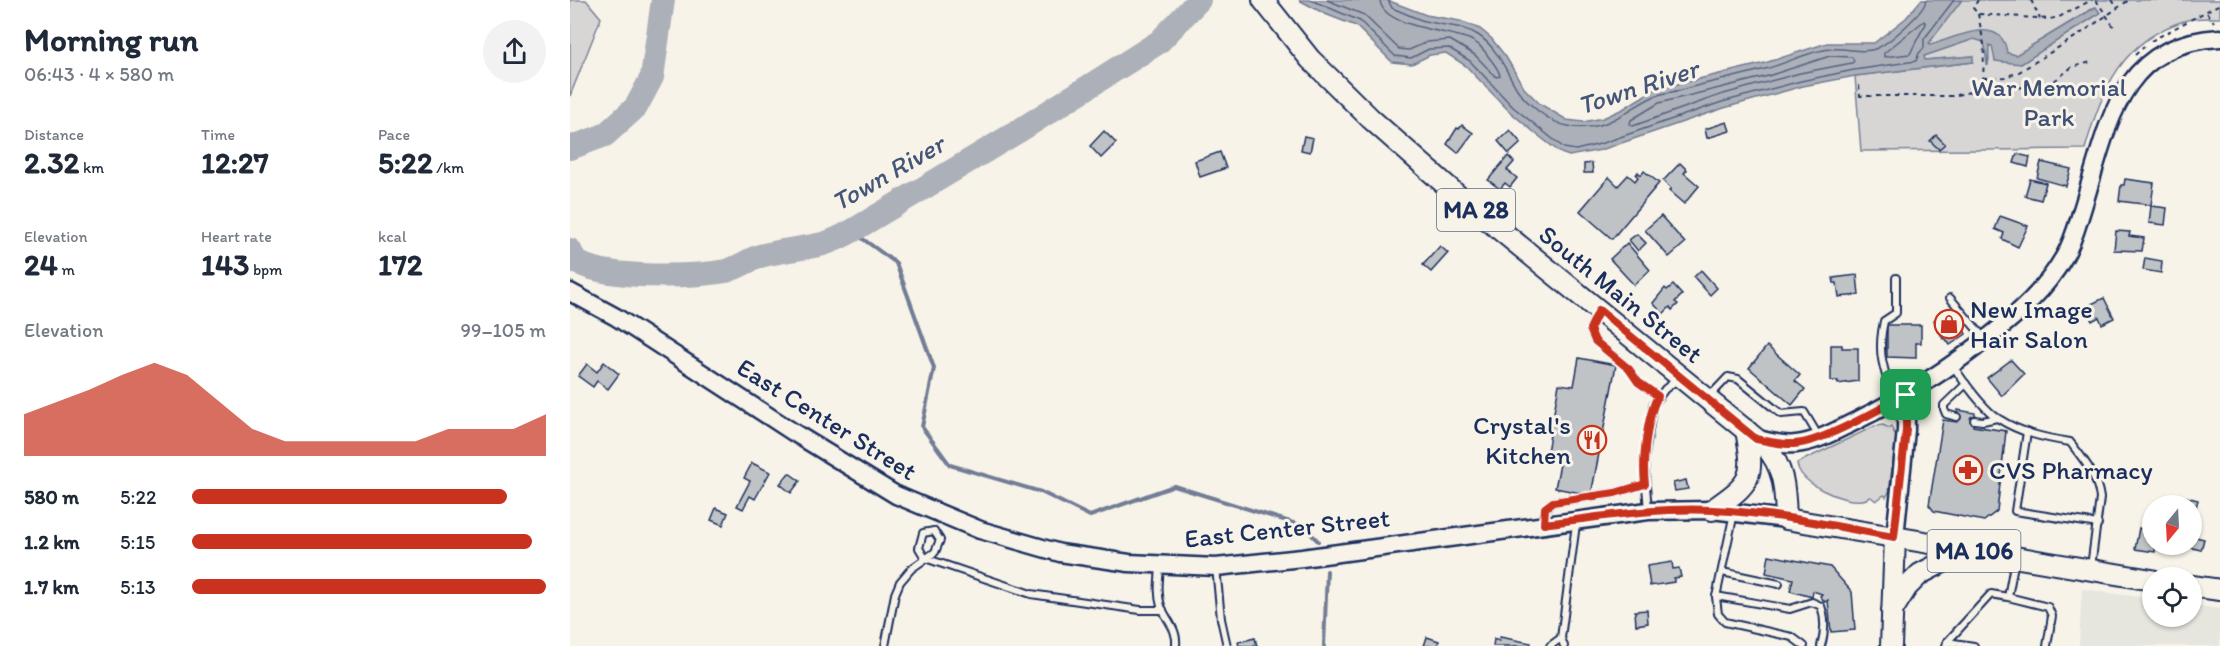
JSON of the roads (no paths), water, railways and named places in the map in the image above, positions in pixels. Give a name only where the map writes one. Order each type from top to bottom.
[{"type":"main road","name":"South Main Street","points":[[1264,0],[1310,59],[1371,119],[1456,194],[1773,455],[1781,471],[1784,484],[1786,519]]},
{"type":"main road","points":[[1712,510],[1737,492],[1748,478],[1751,435],[1790,445],[1814,439],[1906,395],[1936,377],[2025,306],[2049,280],[2064,258],[2072,241],[2111,116],[2131,81],[2152,61],[2177,45],[2201,39],[2220,38]]},
{"type":"main road","name":"East Center Street","points":[[570,292],[616,317],[896,495],[980,531],[1060,553],[1106,561],[1160,566],[1216,567],[1302,558],[1648,511],[1735,511],[1894,537]]},
{"type":"main road","points":[[1891,646],[1894,537],[1906,430],[1906,395]]},
{"type":"main road","name":"MA 106","points":[[1894,537],[2142,579]]},
{"type":"main road","points":[[1892,611],[1920,574],[1966,550]]},
{"type":"main road","points":[[2202,587],[2220,590]]},
{"type":"lane","points":[[1896,278],[1896,314],[1884,321],[1879,342],[1882,365],[1890,388],[1906,395]]},
{"type":"lane","points":[[1950,298],[1985,340]]},
{"type":"lane","points":[[1599,310],[1590,329],[1595,341],[1629,369],[1638,382],[1658,396]]},
{"type":"lane","points":[[1952,366],[1997,418],[2035,436],[2070,442],[2092,471],[2100,498],[2090,571]]},
{"type":"lane","points":[[1648,511],[1644,461],[1653,405],[1665,388],[1681,377]]},
{"type":"lane","points":[[1707,399],[1728,377],[1738,379],[1781,414],[1804,412],[1814,439]]},
{"type":"lane","points":[[1958,417],[1944,412],[1944,405],[1966,384]]},
{"type":"lane","points":[[1974,420],[1997,418]]},
{"type":"lane","points":[[2027,432],[2015,511],[2098,524]]},
{"type":"lane","points":[[1544,524],[1545,508],[1553,502],[1615,493],[1645,484]]},
{"type":"lane","points":[[1735,511],[1716,596],[1718,614],[1725,622],[1792,637],[1804,646]]},
{"type":"lane","points":[[934,531],[940,515]]},
{"type":"lane","points":[[1564,646],[1561,638],[1576,520]]},
{"type":"lane","points":[[885,646],[895,594],[900,582],[911,569],[935,552],[940,540],[934,531]]},
{"type":"lane","points":[[934,531],[923,534],[919,548],[925,558],[1031,594],[1140,610],[1163,610]]},
{"type":"lane","points":[[2008,597],[2015,558]]},
{"type":"lane","points":[[1160,566],[1158,586],[1163,610],[1177,639],[1176,646]]},
{"type":"lane","points":[[1216,567],[1218,603],[1227,646]]},
{"type":"lane","points":[[1722,572],[1779,584]]},
{"type":"lane","points":[[1946,644],[1991,594],[2048,607],[2052,616],[2047,646]]},
{"type":"lane","points":[[1716,596],[1790,609],[1812,602],[1821,606],[1825,630],[1821,646]]},
{"type":"lane","points":[[1550,646],[1561,638]]},
{"type":"lane","points":[[1946,644],[1974,646]]},
{"type":"water","points":[[1299,0],[1387,0],[1426,15],[1460,21],[1480,29],[1491,38],[1506,57],[1524,88],[1540,104],[1567,120],[1583,122],[1603,118],[1623,109],[1653,90],[1765,63],[1827,43],[1874,43],[1906,18],[1921,0],[1962,0],[1929,43],[1930,45],[1976,31],[1987,31],[1996,34],[2003,41],[2007,53],[2016,55],[2096,7],[2100,13],[2021,64],[1995,61],[1992,46],[1989,45],[1988,66],[1984,42],[1974,39],[1924,56],[1925,60],[1973,56],[1973,62],[1855,76],[1803,86],[1724,108],[1601,150],[1569,156],[1561,153],[1535,133],[1509,111],[1466,66],[1446,53],[1430,55],[1412,64],[1392,62],[1356,26],[1325,14]]},
{"type":"waterway","name":"Town River","points":[[570,148],[605,135],[636,107],[652,77],[663,0]]},
{"type":"waterway","name":"Town River","points":[[570,250],[579,263],[595,269],[632,274],[693,275],[726,271],[760,256],[823,244],[852,231],[1017,132],[1159,42],[1199,0]]},
{"type":"waterway","points":[[852,231],[896,263],[934,368],[922,427],[950,465],[1041,492],[1090,516],[1174,486],[1303,526],[1318,541]]},
{"type":"waterway","points":[[1324,646],[1327,571]]},
{"type":"place","name":"New Image Hair Salon","points":[[1949,324]]},
{"type":"place","name":"Crystal's Kitchen","points":[[1592,440]]},
{"type":"place","name":"CVS Pharmacy","points":[[1968,470]]},
{"type":"park label","name":"War Memorial Park","points":[[2049,102]]}]
